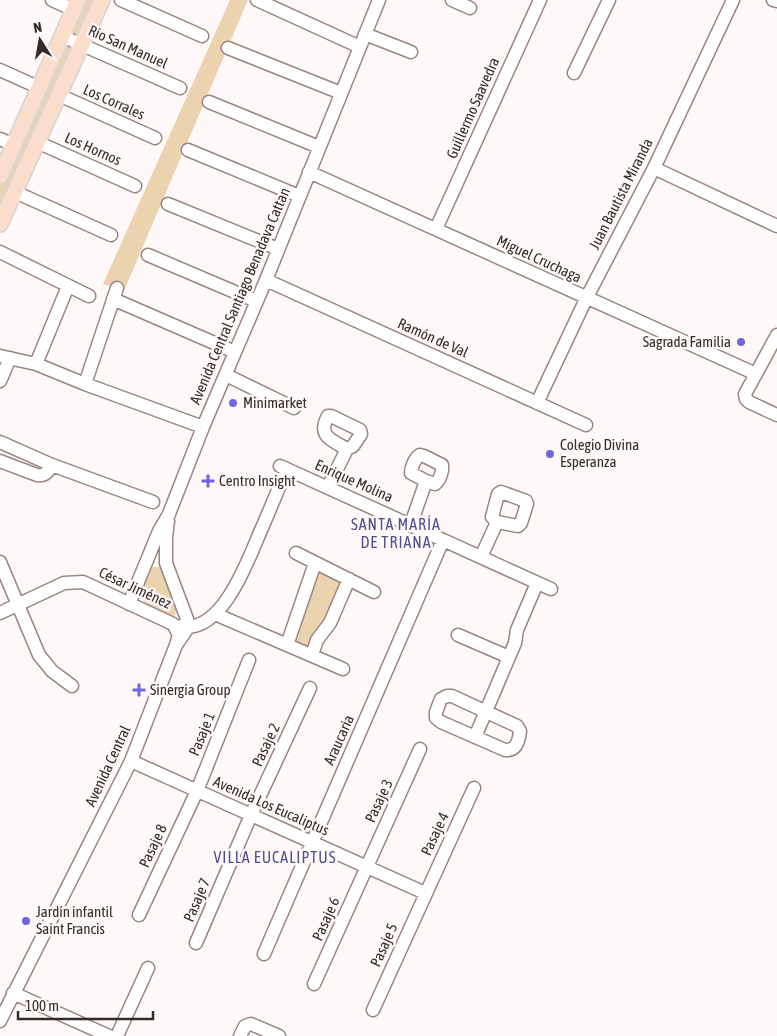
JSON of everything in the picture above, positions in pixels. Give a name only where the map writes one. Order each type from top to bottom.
[{"type":"main road","points":[[0,224],[102,0]]},
{"type":"main road","points":[[0,176],[7,142],[40,88],[76,5]]},
{"type":"street","points":[[52,0],[76,5]]},
{"type":"street","points":[[121,0],[202,36]]},
{"type":"street","points":[[257,0],[360,47]]},
{"type":"street","name":"Avenida Central Santiago Benadava Cattan","points":[[129,604],[159,531],[169,514],[203,427],[266,280],[379,0]]},
{"type":"street","points":[[452,0],[470,8]]},
{"type":"street","name":"Guillermo Saavedra","points":[[436,229],[540,0]]},
{"type":"street","points":[[574,74],[609,0]]},
{"type":"street","name":"Juan Bautista Miranda","points":[[537,403],[586,298],[654,168],[733,0]]},
{"type":"street","points":[[773,0],[777,1]]},
{"type":"street","points":[[365,34],[411,52]]},
{"type":"street","name":"Río San Manuel","points":[[62,36],[180,88]]},
{"type":"street","points":[[228,48],[341,93]]},
{"type":"street","points":[[0,70],[40,88]]},
{"type":"street","name":"Los Corrales","points":[[59,95],[155,138]]},
{"type":"street","points":[[210,102],[319,147]]},
{"type":"street","name":"Los Hornos","points":[[37,142],[134,186]]},
{"type":"street","points":[[188,150],[299,196]]},
{"type":"street","points":[[654,168],[777,226]]},
{"type":"street","name":"Miguel Cruchaga","points":[[309,172],[756,374]]},
{"type":"street","points":[[15,192],[111,235]]},
{"type":"street","points":[[168,204],[278,249]]},
{"type":"street","points":[[0,252],[89,296]]},
{"type":"street","points":[[148,255],[256,301]]},
{"type":"street","name":"Ramón de Val","points":[[266,280],[586,425]]},
{"type":"street","points":[[36,364],[68,286]]},
{"type":"street","points":[[84,384],[115,294],[235,352]]},
{"type":"street","points":[[777,335],[745,394],[746,399],[777,415]]},
{"type":"street","points":[[0,381],[5,357],[36,364],[84,384],[203,427]]},
{"type":"street","points":[[226,375],[294,408]]},
{"type":"street","points":[[0,442],[52,465],[154,502]]},
{"type":"street","points":[[328,487],[347,449]]},
{"type":"street","points":[[0,461],[37,475],[47,472],[52,465]]},
{"type":"street","name":"Enrique Molina","points":[[215,614],[237,584],[283,468],[411,524],[551,589]]},
{"type":"street","points":[[411,524],[426,481]]},
{"type":"street","points":[[169,514],[166,537],[166,563],[186,621],[198,625],[215,614],[343,669]]},
{"type":"street","points":[[481,557],[497,522]]},
{"type":"street","name":"Araucaria","points":[[264,954],[444,540]]},
{"type":"street","points":[[296,553],[374,592]]},
{"type":"street","points":[[148,560],[154,558],[166,563]]},
{"type":"street","points":[[0,562],[39,655],[52,671],[72,686]]},
{"type":"street","points":[[288,645],[315,563]]},
{"type":"street","points":[[312,655],[317,640],[330,623],[349,579]]},
{"type":"street","name":"César Jiménez","points":[[0,613],[64,583],[83,582],[173,624],[179,635],[176,645]]},
{"type":"street","points":[[475,737],[515,643],[517,630],[537,583]]},
{"type":"street","name":"César Jiménez","points":[[173,624],[186,621]]},
{"type":"street","name":"Avenida Central","points":[[0,1021],[131,761],[186,621]]},
{"type":"street","points":[[458,635],[509,657]]},
{"type":"street","name":"Pasaje 1","points":[[197,791],[249,660]]},
{"type":"street","name":"Pasaje 2","points":[[251,815],[310,688]]},
{"type":"street","points":[[446,696],[452,696],[517,726],[520,731],[516,747],[511,750],[505,750],[475,737],[436,718],[436,712],[441,699],[446,696]]},
{"type":"street","name":"Pasaje 3","points":[[366,867],[420,750]]},
{"type":"street","name":"Avenida Los Eucaliptus","points":[[131,761],[425,893]]},
{"type":"street","name":"Pasaje 4","points":[[425,893],[474,788]]},
{"type":"street","name":"Pasaje 8","points":[[139,915],[197,791]]},
{"type":"street","name":"Pasaje 7","points":[[196,943],[251,815]]},
{"type":"street","name":"Pasaje 6","points":[[314,984],[366,867]]},
{"type":"street","name":"Pasaje 5","points":[[373,1010],[425,893]]},
{"type":"street","points":[[117,1036],[148,968]]},
{"type":"street","points":[[14,994],[109,1036]]},
{"type":"street","points":[[240,1036],[245,1026],[251,1024],[279,1036]]},
{"type":"shaded area","points":[[84,0],[99,0],[0,219],[0,178]]},
{"type":"shaded area","points":[[230,0],[248,0],[124,291],[103,284]]},
{"type":"shaded area","points":[[153,567],[159,567],[168,584],[176,605],[175,616],[150,607],[140,595],[148,572]]},
{"type":"shaded area","points":[[319,570],[343,582],[328,621],[309,649],[296,643]]},
{"type":"place","name":"Sagrada Familia","points":[[741,342]]},
{"type":"place","name":"Minimarket","points":[[233,403]]},
{"type":"place","name":"Colegio Divina Esperanza","points":[[550,454]]},
{"type":"place","name":"Centro Insight","points":[[208,481]]},
{"type":"place","name":"Sinergia Group","points":[[139,690]]},
{"type":"place","name":"Jardín infantil Saint Francis","points":[[26,921]]},
{"type":"district","name":"SANTA MARÍA DE TRIANA","points":[[396,533]]},
{"type":"district","name":"VILLA EUCALIPTUS","points":[[275,857]]}]
